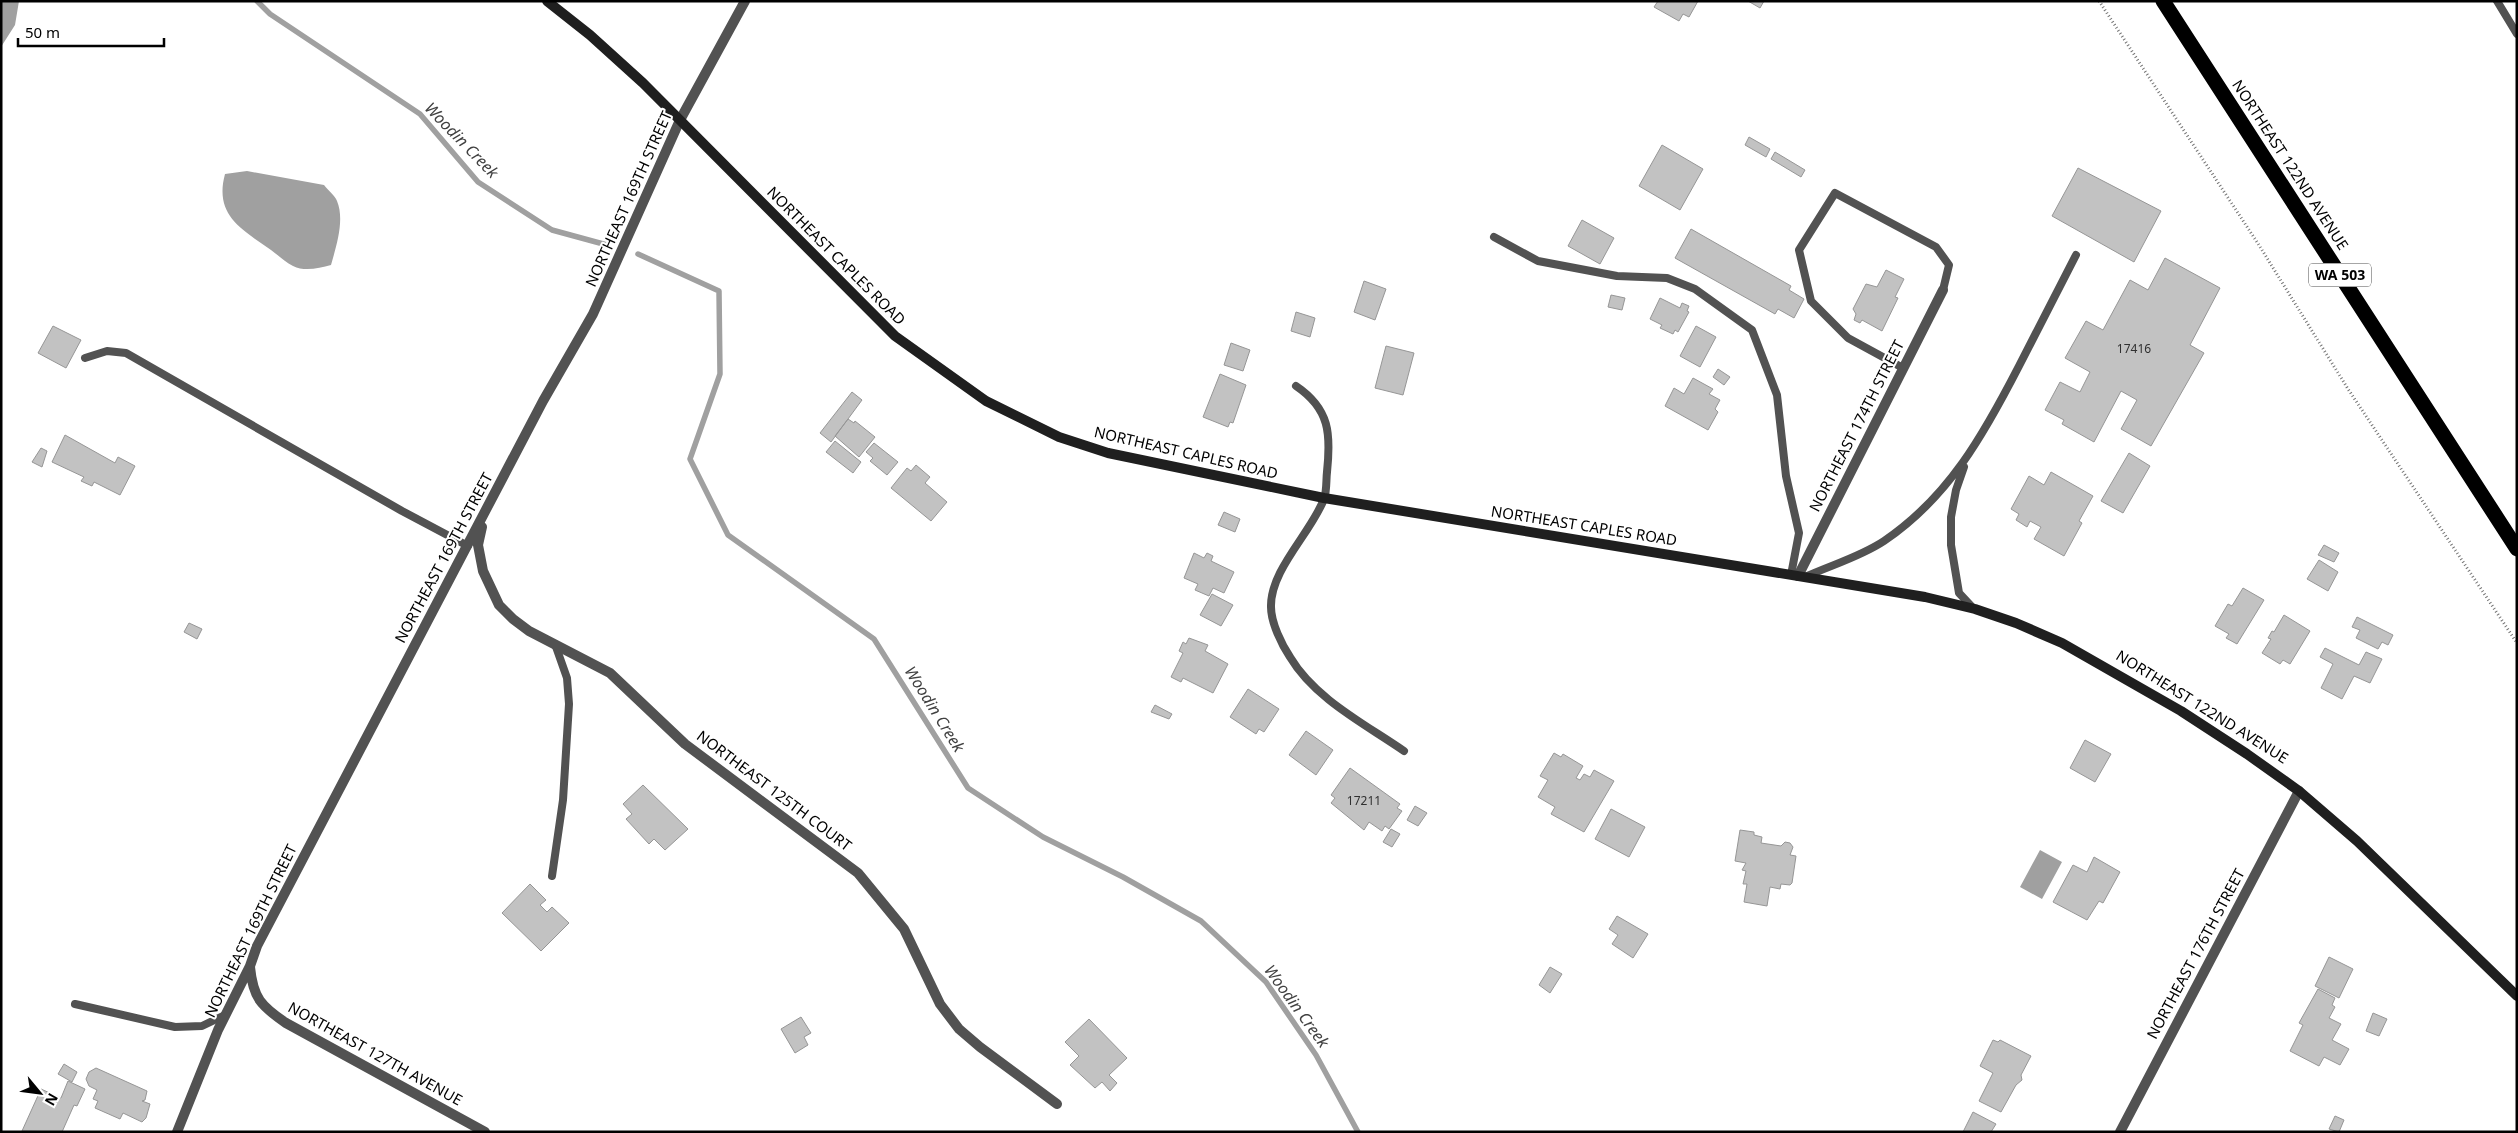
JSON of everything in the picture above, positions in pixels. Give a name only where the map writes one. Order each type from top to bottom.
[{"type":"highway","name":"NORTHEAST 122ND AVENUE","points":[[2163,1],[2517,549]]},
{"type":"main road","name":"NORTHEAST CAPLES ROAD","points":[[547,1],[610,53],[680,120],[895,336],[986,401],[1016,418],[1059,437],[1108,453],[1324,498],[1798,576]]},
{"type":"main road","name":"NORTHEAST 122ND AVENUE","points":[[1798,576],[1925,597],[1975,609],[2016,623],[2062,643],[2109,668],[2181,711],[2299,791],[2376,859],[2517,996]]},
{"type":"street","name":"NORTHEAST 169TH STREET","points":[[177,1132],[257,946],[543,401],[593,314],[680,120],[745,1]]},
{"type":"street","name":"NORTHEAST 174TH STREET","points":[[1798,576],[1943,290]]},
{"type":"street","name":"NORTHEAST 125TH COURT","points":[[484,516],[478,545],[483,571],[499,605],[529,631],[610,673],[685,744],[858,873],[904,929],[940,1004],[959,1028],[980,1047],[1057,1104]]},
{"type":"street","name":"NORTHEAST 176TH STREET","points":[[2120,1132],[2299,791]]},
{"type":"street","name":"NORTHEAST 127TH AVENUE","points":[[250,966],[252,985],[259,1001],[278,1017],[485,1132]]},
{"type":"lane","points":[[2497,1],[2517,34]]},
{"type":"lane","points":[[1903,368],[1848,338],[1811,301],[1799,250],[1835,193],[1936,247],[1949,265],[1943,290]]},
{"type":"lane","points":[[1494,237],[1538,261],[1617,276],[1667,278],[1695,289],[1752,330],[1777,395],[1786,476],[1798,533],[1798,576],[1852,558],[1883,542],[1913,520],[1942,491],[1966,461],[1986,429],[2076,256]]},
{"type":"lane","points":[[85,358],[107,351],[126,353],[402,511],[468,546]]},
{"type":"lane","points":[[1296,386],[1311,396],[1323,413],[1328,428],[1330,444],[1324,498],[1278,580],[1271,607],[1277,631],[1290,658],[1320,693],[1404,751]]},
{"type":"lane","points":[[1966,461],[1956,490],[1951,517],[1951,545],[1958,593],[1975,609]]},
{"type":"lane","points":[[552,876],[563,800],[569,704],[567,678],[556,644]]},
{"type":"lane","points":[[75,1004],[175,1027],[202,1026],[227,1014]]},
{"type":"path","points":[[2099,1],[2256,242],[2348,389],[2517,642]]},
{"type":"shaded area","points":[[1,1],[19,1],[15,25],[1,47]]},
{"type":"shaded area","points":[[247,171],[324,185],[335,197],[339,208],[340,225],[331,265],[307,269],[293,266],[240,228],[227,211],[223,200],[223,188],[225,174]]},
{"type":"shaded area","points":[[2040,850],[2062,862],[2042,899],[2020,887]]},
{"type":"building","points":[[1658,1],[1698,1],[1689,17],[1683,14],[1679,21],[1654,7]]},
{"type":"building","points":[[1748,1],[1764,1],[1760,8]]},
{"type":"building","points":[[1749,137],[1770,149],[1766,157],[1745,145]]},
{"type":"building","points":[[1662,145],[1703,169],[1680,210],[1639,186]]},
{"type":"building","points":[[1775,152],[1805,170],[1801,177],[1771,159]]},
{"type":"building","points":[[2078,168],[2161,211],[2134,262],[2052,216]]},
{"type":"building","points":[[1582,220],[1614,238],[1600,264],[1568,246]]},
{"type":"building","points":[[1691,229],[1791,286],[1789,290],[1804,299],[1794,318],[1778,309],[1775,314],[1675,258]]},
{"type":"building","points":[[2165,258],[2220,288],[2190,345],[2204,353],[2151,446],[2121,429],[2137,400],[2121,391],[2094,442],[2062,424],[2064,420],[2045,410],[2060,382],[2080,392],[2090,372],[2065,358],[2086,321],[2103,330],[2130,280],[2148,290]]},
{"type":"building","points":[[1886,270],[1904,279],[1895,297],[1898,298],[1882,331],[1862,320],[1860,323],[1854,320],[1856,314],[1853,309],[1866,284],[1877,287]]},
{"type":"building","points":[[1364,281],[1386,289],[1375,320],[1354,312]]},
{"type":"building","points":[[1611,295],[1625,298],[1622,310],[1608,307]]},
{"type":"building","points":[[1660,298],[1680,308],[1682,303],[1689,306],[1687,311],[1689,312],[1678,332],[1675,330],[1673,334],[1660,328],[1662,325],[1650,319]]},
{"type":"building","points":[[1296,312],[1315,318],[1310,337],[1291,331]]},
{"type":"building","points":[[53,326],[81,340],[66,368],[38,353]]},
{"type":"building","points":[[1696,326],[1716,337],[1700,367],[1680,356]]},
{"type":"building","points":[[1231,343],[1250,350],[1243,371],[1224,365]]},
{"type":"building","points":[[1386,346],[1414,353],[1403,395],[1375,388]]},
{"type":"building","points":[[1718,369],[1730,377],[1724,385],[1713,377]]},
{"type":"building","points":[[1220,374],[1246,385],[1233,423],[1230,422],[1228,427],[1203,417]]},
{"type":"building","points":[[1693,378],[1713,389],[1709,394],[1720,400],[1715,409],[1718,412],[1708,430],[1665,406],[1674,388],[1684,394]]},
{"type":"building","points":[[852,392],[862,400],[831,442],[820,433]]},
{"type":"building","points":[[848,419],[854,423],[855,421],[875,437],[859,457],[835,436]]},
{"type":"building","points":[[65,435],[115,463],[118,457],[135,466],[120,495],[94,482],[92,486],[81,481],[84,477],[52,462]]},
{"type":"building","points":[[835,441],[861,462],[853,473],[826,452]]},
{"type":"building","points":[[874,443],[898,462],[887,475],[870,461],[873,458],[866,452]]},
{"type":"building","points":[[41,448],[47,451],[42,467],[32,462]]},
{"type":"building","points":[[2129,453],[2150,466],[2123,513],[2101,501]]},
{"type":"building","points":[[916,465],[930,477],[925,483],[947,502],[931,521],[891,488],[907,468],[911,471]]},
{"type":"building","points":[[2051,472],[2093,496],[2079,521],[2082,523],[2064,556],[2034,539],[2041,527],[2030,521],[2027,527],[2016,520],[2019,514],[2011,509],[2029,476],[2044,485]]},
{"type":"building","points":[[1224,512],[1240,519],[1235,532],[1218,525]]},
{"type":"building","points":[[2324,545],[2339,553],[2334,562],[2318,555]]},
{"type":"building","points":[[1194,553],[1204,558],[1207,553],[1213,556],[1211,561],[1234,572],[1224,593],[1213,588],[1209,596],[1195,590],[1198,584],[1184,578]]},
{"type":"building","points":[[2319,560],[2338,572],[2328,591],[2307,579]]},
{"type":"building","points":[[2243,588],[2264,600],[2237,644],[2226,638],[2229,634],[2215,626],[2228,604],[2232,606]]},
{"type":"building","points":[[1212,594],[1233,605],[1221,626],[1200,615]]},
{"type":"building","points":[[2284,615],[2310,631],[2290,664],[2283,660],[2280,664],[2262,653],[2271,639],[2268,638],[2272,631],[2274,632]]},
{"type":"building","points":[[2357,617],[2393,635],[2388,645],[2382,642],[2378,649],[2356,638],[2360,630],[2352,627]]},
{"type":"building","points":[[189,623],[202,629],[197,639],[184,632]]},
{"type":"building","points":[[1189,638],[1208,645],[1205,651],[1228,664],[1213,693],[1183,678],[1181,682],[1171,677],[1183,653],[1179,651],[1183,642],[1186,644]]},
{"type":"building","points":[[2325,648],[2359,665],[2366,652],[2382,659],[2370,683],[2354,676],[2342,699],[2321,688],[2333,664],[2320,657]]},
{"type":"building","points":[[1248,689],[1279,709],[1264,732],[1259,729],[1256,734],[1230,717]]},
{"type":"building","points":[[1155,705],[1172,714],[1169,719],[1151,712]]},
{"type":"building","points":[[1306,731],[1333,750],[1316,775],[1289,755]]},
{"type":"building","points":[[2085,740],[2111,754],[2095,782],[2070,768]]},
{"type":"building","points":[[1554,753],[1561,757],[1563,754],[1583,766],[1576,778],[1580,780],[1584,774],[1590,777],[1594,770],[1614,781],[1584,832],[1551,814],[1555,807],[1538,797],[1548,780],[1540,776]]},
{"type":"building","points":[[1350,768],[1400,804],[1397,808],[1402,811],[1389,829],[1385,826],[1382,831],[1369,822],[1364,830],[1331,803],[1335,798],[1331,795]]},
{"type":"building","points":[[643,785],[688,829],[665,850],[654,839],[649,844],[626,819],[632,814],[623,804]]},
{"type":"building","points":[[1415,806],[1427,813],[1418,826],[1407,820]]},
{"type":"building","points":[[1611,809],[1645,827],[1629,857],[1595,839]]},
{"type":"building","points":[[1391,829],[1400,834],[1392,847],[1383,842]]},
{"type":"building","points":[[1740,830],[1754,832],[1754,835],[1762,837],[1761,843],[1781,846],[1785,842],[1790,843],[1793,847],[1790,855],[1796,856],[1792,883],[1790,885],[1781,884],[1780,889],[1770,887],[1767,906],[1744,902],[1747,884],[1743,884],[1746,871],[1742,870],[1746,863],[1735,861]]},
{"type":"building","points":[[2094,857],[2120,872],[2103,903],[2099,901],[2087,920],[2053,902],[2073,865],[2087,872]]},
{"type":"building","points":[[530,884],[546,900],[540,905],[547,912],[552,907],[569,923],[541,951],[502,913]]},
{"type":"building","points":[[1617,916],[1648,934],[1633,958],[1612,944],[1618,935],[1609,929]]},
{"type":"building","points":[[2329,957],[2353,969],[2339,998],[2315,986]]},
{"type":"building","points":[[1550,967],[1562,974],[1550,993],[1539,985]]},
{"type":"building","points":[[2318,989],[2335,998],[2332,1005],[2335,1007],[2329,1018],[2341,1024],[2332,1040],[2349,1049],[2340,1065],[2324,1057],[2319,1066],[2290,1051],[2303,1025],[2299,1023]]},
{"type":"building","points":[[2373,1013],[2387,1019],[2379,1036],[2366,1031]]},
{"type":"building","points":[[801,1017],[811,1033],[804,1037],[808,1045],[795,1053],[781,1029]]},
{"type":"building","points":[[1089,1019],[1127,1058],[1109,1075],[1117,1083],[1110,1091],[1102,1082],[1095,1088],[1070,1065],[1079,1056],[1065,1042]]},
{"type":"building","points":[[1993,1040],[1998,1042],[2000,1040],[2031,1056],[2021,1075],[2022,1080],[2016,1085],[2001,1112],[1979,1101],[1993,1073],[1980,1066]]},
{"type":"building","points":[[64,1064],[77,1072],[72,1082],[58,1074]]},
{"type":"building","points":[[96,1068],[147,1091],[145,1100],[142,1101],[150,1104],[146,1118],[142,1122],[123,1113],[120,1119],[95,1108],[98,1101],[93,1099],[97,1090],[89,1086],[86,1079],[89,1072]]},
{"type":"building","points":[[68,1081],[85,1089],[77,1106],[74,1105],[62,1132],[22,1131],[41,1089],[61,1098]]},
{"type":"building","points":[[1973,1112],[1996,1124],[1991,1132],[1963,1132]]},
{"type":"building","points":[[2335,1116],[2344,1120],[2339,1132],[2329,1129]]},
{"type":"waterway","name":"Woodin Creek","points":[[257,1],[270,14],[420,114],[478,182],[552,230],[607,245]]},
{"type":"waterway","name":"Woodin Creek","points":[[638,254],[719,291],[720,374],[690,459],[728,535],[874,639],[968,788],[1043,837],[1123,877],[1201,921],[1266,982],[1316,1055],[1358,1132]]}]
